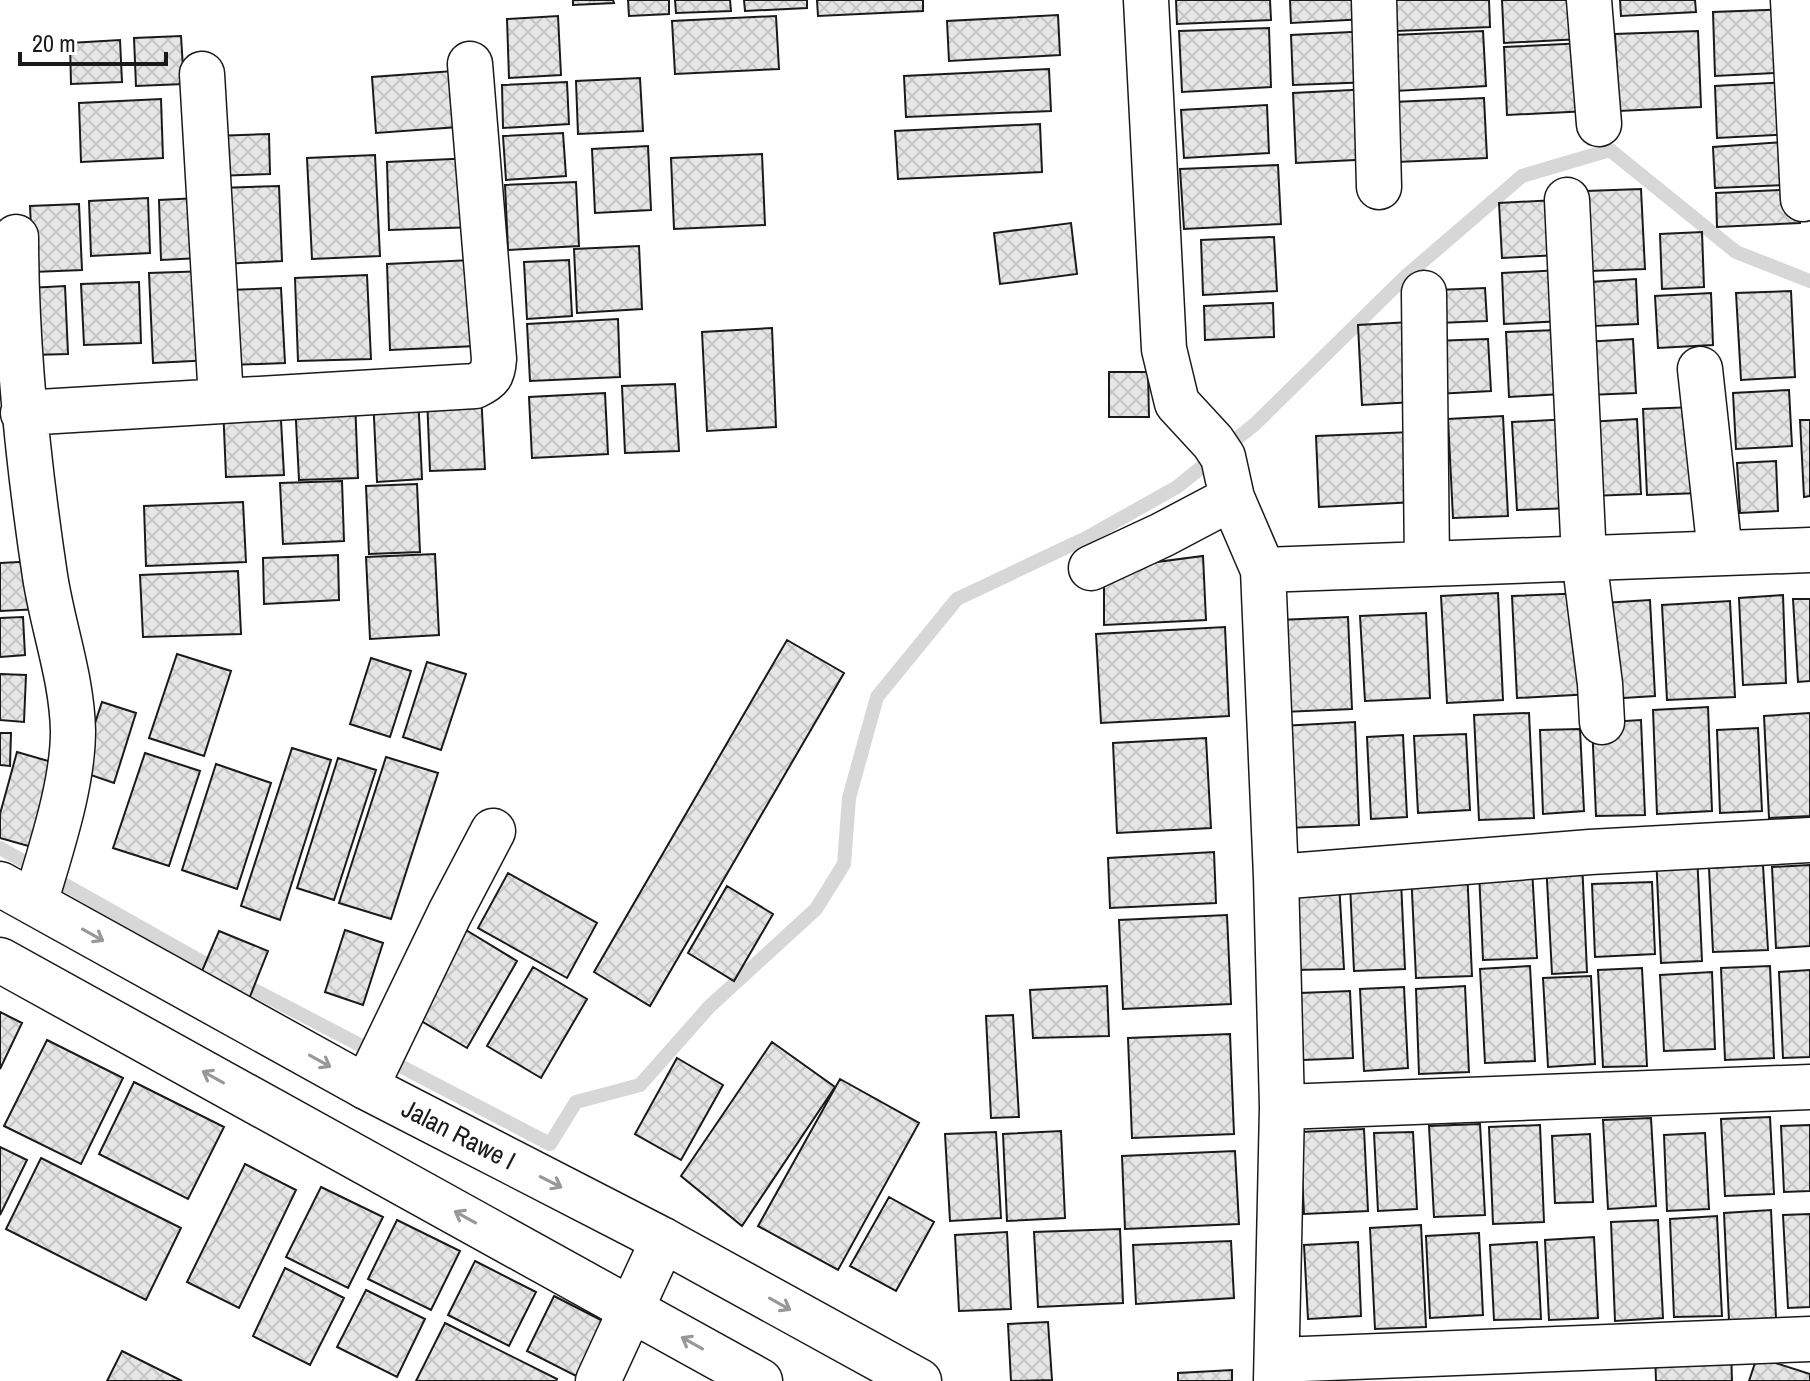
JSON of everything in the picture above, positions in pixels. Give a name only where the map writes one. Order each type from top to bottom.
[{"type":"street","points":[[1146,0],[1164,349],[1177,403],[1213,442],[1263,570],[1282,1107],[1277,1370],[1810,1339]]},
{"type":"street","points":[[1374,0],[1379,187]]},
{"type":"street","points":[[1589,0],[1599,124]]},
{"type":"street","points":[[1793,0],[1803,199]]},
{"type":"street","points":[[23,413],[475,386],[493,375],[491,308],[470,64]]},
{"type":"street","points":[[202,74],[221,399]]},
{"type":"street","points":[[1567,200],[1584,558],[1602,722]]},
{"type":"street","points":[[16,237],[16,308],[23,413],[46,582],[62,649],[73,734],[57,828],[18,894]]},
{"type":"street","points":[[1424,293],[1427,564]]},
{"type":"street","points":[[1700,369],[1720,553]]},
{"type":"street","points":[[1091,568],[1228,478]]},
{"type":"street","points":[[1263,570],[1810,550]]},
{"type":"street","points":[[376,1066],[493,831]]},
{"type":"street","points":[[1276,877],[1590,852],[1810,840]]},
{"type":"street","name":"Jalan Rawe I","points":[[18,894],[376,1066],[663,1240],[919,1381]]},
{"type":"street","points":[[0,960],[760,1381]]},
{"type":"street","points":[[1282,1107],[1810,1087]]},
{"type":"street","points":[[598,1381],[663,1240]]},
{"type":"building","points":[[573,0],[613,0],[614,3],[573,5]]},
{"type":"building","points":[[628,0],[669,0],[669,14],[629,16]]},
{"type":"building","points":[[675,0],[730,0],[731,11],[676,13]]},
{"type":"building","points":[[744,0],[807,0],[807,8],[745,11]]},
{"type":"building","points":[[817,0],[923,0],[923,11],[818,16]]},
{"type":"building","points":[[1176,0],[1270,0],[1271,20],[1177,24]]},
{"type":"building","points":[[1290,0],[1365,0],[1366,19],[1291,23]]},
{"type":"building","points":[[1395,0],[1489,0],[1490,27],[1396,31]]},
{"type":"building","points":[[1502,0],[1579,0],[1581,39],[1504,43]]},
{"type":"building","points":[[1620,0],[1695,0],[1696,12],[1621,16]]},
{"type":"building","points":[[1792,9],[1795,72],[1715,76],[1713,12]]},
{"type":"building","points":[[1058,15],[1060,55],[949,61],[947,21]]},
{"type":"building","points":[[558,16],[561,75],[509,78],[507,19]]},
{"type":"building","points":[[776,16],[779,69],[675,74],[672,21]]},
{"type":"building","points":[[1269,28],[1271,87],[1182,92],[1179,31]]},
{"type":"building","points":[[1371,31],[1373,82],[1293,85],[1291,35]]},
{"type":"building","points":[[1483,31],[1486,86],[1395,91],[1393,35]]},
{"type":"building","points":[[1698,31],[1701,107],[1619,111],[1615,34]]},
{"type":"building","points":[[181,36],[184,84],[136,86],[134,38]]},
{"type":"building","points":[[120,40],[122,82],[71,84],[70,43]]},
{"type":"building","points":[[1585,43],[1588,111],[1507,115],[1504,47]]},
{"type":"building","points":[[1049,69],[1051,111],[906,117],[904,76]]},
{"type":"building","points":[[453,71],[458,127],[376,133],[372,77]]},
{"type":"building","points":[[640,78],[643,131],[578,134],[576,81]]},
{"type":"building","points":[[567,82],[569,124],[503,128],[502,85]]},
{"type":"building","points":[[1792,82],[1795,134],[1717,138],[1715,86]]},
{"type":"building","points":[[1371,89],[1375,159],[1296,163],[1293,93]]},
{"type":"building","points":[[1484,98],[1487,158],[1397,162],[1393,102]]},
{"type":"building","points":[[161,99],[163,158],[81,162],[79,103]]},
{"type":"building","points":[[1267,105],[1269,153],[1184,158],[1181,110]]},
{"type":"building","points":[[1040,124],[1042,172],[898,179],[895,131]]},
{"type":"building","points":[[563,133],[566,176],[506,180],[503,136]]},
{"type":"building","points":[[269,134],[270,174],[216,176],[214,136]]},
{"type":"building","points":[[1785,142],[1787,185],[1715,188],[1713,147]]},
{"type":"building","points":[[648,146],[651,210],[595,213],[592,149]]},
{"type":"building","points":[[762,154],[765,225],[674,229],[671,158]]},
{"type":"building","points":[[375,155],[380,256],[312,259],[307,158]]},
{"type":"building","points":[[474,158],[476,227],[389,230],[387,162]]},
{"type":"building","points":[[1278,165],[1281,224],[1184,229],[1180,169]]},
{"type":"building","points":[[576,182],[579,246],[508,250],[505,185]]},
{"type":"building","points":[[279,186],[282,261],[222,264],[219,188]]},
{"type":"building","points":[[1641,189],[1645,269],[1589,271],[1586,191]]},
{"type":"building","points":[[1798,189],[1800,223],[1717,227],[1716,193]]},
{"type":"building","points":[[148,198],[150,253],[91,256],[89,201]]},
{"type":"building","points":[[198,198],[200,258],[161,260],[159,200]]},
{"type":"building","points":[[1556,200],[1559,255],[1502,258],[1499,203]]},
{"type":"building","points":[[79,204],[82,270],[33,272],[30,206]]},
{"type":"building","points":[[1071,223],[1077,274],[1000,284],[994,233]]},
{"type":"building","points":[[1702,232],[1704,287],[1662,289],[1660,234]]},
{"type":"building","points":[[1274,237],[1277,291],[1203,295],[1201,240]]},
{"type":"building","points":[[639,246],[642,309],[577,313],[574,249]]},
{"type":"building","points":[[472,260],[476,346],[390,350],[387,264]]},
{"type":"building","points":[[569,260],[572,316],[527,319],[524,262]]},
{"type":"building","points":[[1561,270],[1563,321],[1504,324],[1502,273]]},
{"type":"building","points":[[209,271],[213,360],[153,363],[149,273]]},
{"type":"building","points":[[367,275],[371,359],[298,361],[295,278]]},
{"type":"building","points":[[1636,279],[1638,324],[1593,326],[1590,282]]},
{"type":"building","points":[[139,282],[141,343],[84,345],[81,284]]},
{"type":"building","points":[[65,286],[68,354],[32,355],[29,288]]},
{"type":"building","points":[[281,288],[285,363],[231,365],[228,290]]},
{"type":"building","points":[[1485,288],[1487,321],[1438,323],[1437,290]]},
{"type":"building","points":[[1791,291],[1795,377],[1741,380],[1736,293]]},
{"type":"building","points":[[1711,293],[1713,345],[1658,348],[1655,296]]},
{"type":"building","points":[[1273,303],[1274,337],[1205,340],[1204,306]]},
{"type":"building","points":[[618,319],[620,377],[530,381],[527,324]]},
{"type":"building","points":[[1410,322],[1414,402],[1362,405],[1358,325]]},
{"type":"building","points":[[772,328],[776,427],[707,431],[702,332]]},
{"type":"building","points":[[1557,330],[1561,394],[1509,397],[1506,332]]},
{"type":"building","points":[[1488,339],[1491,391],[1436,394],[1433,341]]},
{"type":"building","points":[[1633,339],[1636,393],[1588,395],[1585,342]]},
{"type":"building","points":[[1109,372],[1148,372],[1149,417],[1109,417]]},
{"type":"building","points":[[675,384],[679,451],[625,453],[622,386]]},
{"type":"building","points":[[1789,390],[1792,446],[1736,449],[1733,393]]},
{"type":"building","points":[[481,393],[485,469],[430,471],[427,396]]},
{"type":"building","points":[[605,393],[608,454],[532,458],[529,397]]},
{"type":"building","points":[[418,394],[422,479],[377,482],[373,396]]},
{"type":"building","points":[[355,399],[358,478],[299,480],[295,402]]},
{"type":"building","points":[[280,402],[284,475],[226,477],[223,405]]},
{"type":"building","points":[[1695,407],[1699,493],[1647,495],[1643,409]]},
{"type":"building","points":[[1503,416],[1508,516],[1453,518],[1448,419]]},
{"type":"building","points":[[1570,419],[1574,508],[1517,510],[1512,422]]},
{"type":"building","points":[[1637,419],[1641,494],[1591,496],[1588,422]]},
{"type":"building","points":[[1800,420],[1810,420],[1810,496],[1804,497]]},
{"type":"building","points":[[1412,432],[1416,502],[1319,507],[1316,436]]},
{"type":"building","points":[[1776,461],[1778,511],[1740,513],[1737,463]]},
{"type":"building","points":[[342,481],[344,541],[283,544],[280,483]]},
{"type":"building","points":[[417,484],[420,552],[369,554],[366,486]]},
{"type":"building","points":[[243,502],[246,562],[146,566],[144,506]]},
{"type":"building","points":[[435,554],[439,635],[370,639],[366,557]]},
{"type":"building","points":[[338,555],[339,600],[264,604],[263,558]]},
{"type":"building","points":[[1203,556],[1206,620],[1104,625],[1104,569]]},
{"type":"building","points":[[38,561],[40,609],[0,611],[0,563]]},
{"type":"building","points":[[238,571],[241,634],[143,637],[140,575]]},
{"type":"building","points":[[1498,593],[1503,700],[1447,703],[1441,596]]},
{"type":"building","points":[[1588,593],[1592,694],[1517,698],[1512,596]]},
{"type":"building","points":[[1783,595],[1786,683],[1743,685],[1739,598]]},
{"type":"building","points":[[1793,599],[1810,599],[1810,681],[1798,682]]},
{"type":"building","points":[[1650,600],[1655,696],[1608,699],[1603,603]]},
{"type":"building","points":[[1730,601],[1735,697],[1667,700],[1662,605]]},
{"type":"building","points":[[1426,613],[1430,698],[1365,701],[1360,616]]},
{"type":"building","points":[[23,617],[25,655],[0,657],[0,618]]},
{"type":"building","points":[[1348,617],[1352,709],[1283,712],[1279,620]]},
{"type":"building","points":[[1225,627],[1229,716],[1101,723],[1096,634]]},
{"type":"building","points":[[787,640],[844,673],[650,1006],[594,972]]},
{"type":"building","points":[[177,654],[231,671],[204,756],[149,738]]},
{"type":"building","points":[[371,658],[411,671],[390,737],[350,724]]},
{"type":"building","points":[[427,662],[466,674],[441,750],[403,737]]},
{"type":"building","points":[[0,674],[26,675],[24,722],[0,720]]},
{"type":"building","points":[[102,702],[136,713],[114,783],[79,771]]},
{"type":"building","points":[[1708,707],[1712,811],[1657,814],[1653,710]]},
{"type":"building","points":[[1529,713],[1534,818],[1479,820],[1474,715]]},
{"type":"building","points":[[1810,713],[1810,816],[1769,818],[1764,716]]},
{"type":"building","points":[[1641,720],[1645,815],[1596,816],[1592,723]]},
{"type":"building","points":[[1355,722],[1359,825],[1286,828],[1281,726]]},
{"type":"building","points":[[1758,728],[1762,811],[1720,813],[1717,730]]},
{"type":"building","points":[[1580,729],[1584,811],[1543,814],[1540,730]]},
{"type":"building","points":[[0,733],[11,733],[10,766],[0,765]]},
{"type":"building","points":[[1466,734],[1470,810],[1418,813],[1414,736]]},
{"type":"building","points":[[1403,735],[1407,817],[1371,819],[1367,737]]},
{"type":"building","points":[[1206,738],[1211,828],[1117,833],[1113,743]]},
{"type":"building","points":[[292,748],[331,760],[280,920],[241,906]]},
{"type":"building","points":[[17,752],[62,765],[39,849],[0,838],[0,814]]},
{"type":"building","points":[[145,753],[200,771],[169,866],[113,848]]},
{"type":"building","points":[[386,757],[438,773],[391,919],[339,903]]},
{"type":"building","points":[[338,758],[376,770],[334,900],[297,888]]},
{"type":"building","points":[[216,764],[271,783],[237,889],[182,870]]},
{"type":"building","points":[[1214,852],[1216,903],[1110,908],[1108,858]]},
{"type":"building","points":[[1697,853],[1702,961],[1661,963],[1656,855]]},
{"type":"building","points":[[1582,861],[1587,972],[1552,974],[1546,862]]},
{"type":"building","points":[[1763,865],[1768,950],[1713,952],[1709,868]]},
{"type":"building","points":[[1810,865],[1810,946],[1776,948],[1772,867]]},
{"type":"building","points":[[1532,868],[1537,958],[1483,960],[1479,871]]},
{"type":"building","points":[[1467,869],[1472,976],[1416,978],[1411,871]]},
{"type":"building","points":[[508,873],[597,923],[567,978],[478,928]]},
{"type":"building","points":[[1401,881],[1405,969],[1354,971],[1350,883]]},
{"type":"building","points":[[1339,882],[1344,969],[1294,970],[1291,885]]},
{"type":"building","points":[[1652,882],[1655,954],[1595,957],[1592,884]]},
{"type":"building","points":[[727,886],[773,914],[734,981],[688,953]]},
{"type":"building","points":[[1227,915],[1231,1004],[1123,1009],[1119,920]]},
{"type":"building","points":[[461,927],[517,961],[467,1048],[411,1015]]},
{"type":"building","points":[[345,930],[383,943],[363,1005],[325,992]]},
{"type":"building","points":[[219,931],[268,951],[249,999],[199,978]]},
{"type":"building","points":[[1530,966],[1535,1061],[1485,1063],[1480,969]]},
{"type":"building","points":[[1770,966],[1774,1058],[1725,1060],[1721,968]]},
{"type":"building","points":[[533,967],[587,999],[541,1078],[487,1046]]},
{"type":"building","points":[[1642,968],[1647,1066],[1603,1067],[1598,970]]},
{"type":"building","points":[[1810,970],[1810,1057],[1783,1058],[1779,972]]},
{"type":"building","points":[[1712,972],[1715,1049],[1664,1051],[1660,975]]},
{"type":"building","points":[[1591,976],[1595,1064],[1548,1067],[1543,978]]},
{"type":"building","points":[[1107,986],[1109,1036],[1033,1038],[1030,990]]},
{"type":"building","points":[[1465,986],[1469,1072],[1419,1074],[1416,989]]},
{"type":"building","points":[[1404,987],[1408,1068],[1364,1071],[1360,989]]},
{"type":"building","points":[[1350,991],[1353,1058],[1303,1060],[1300,993]]},
{"type":"building","points":[[0,1012],[22,1023],[0,1069]]},
{"type":"building","points":[[1013,1015],[1019,1117],[991,1118],[986,1016]]},
{"type":"building","points":[[1230,1034],[1234,1134],[1132,1138],[1128,1038]]},
{"type":"building","points":[[47,1040],[123,1078],[81,1164],[4,1126]]},
{"type":"building","points":[[772,1042],[835,1087],[742,1226],[681,1176]]},
{"type":"building","points":[[677,1058],[723,1085],[681,1160],[635,1134]]},
{"type":"building","points":[[840,1079],[919,1123],[838,1270],[758,1226]]},
{"type":"building","points":[[134,1082],[224,1127],[188,1199],[99,1154]]},
{"type":"building","points":[[1770,1117],[1774,1194],[1725,1196],[1721,1119]]},
{"type":"building","points":[[1651,1118],[1656,1206],[1608,1209],[1603,1120]]},
{"type":"building","points":[[1480,1124],[1485,1215],[1434,1217],[1429,1126]]},
{"type":"building","points":[[1540,1125],[1544,1222],[1493,1224],[1489,1127]]},
{"type":"building","points":[[1810,1125],[1810,1191],[1784,1192],[1781,1126]]},
{"type":"building","points":[[1364,1129],[1368,1211],[1304,1214],[1300,1132]]},
{"type":"building","points":[[1061,1131],[1065,1218],[1007,1221],[1003,1134]]},
{"type":"building","points":[[996,1132],[1001,1218],[950,1221],[945,1134]]},
{"type":"building","points":[[1413,1132],[1417,1209],[1378,1211],[1374,1133]]},
{"type":"building","points":[[1705,1133],[1709,1209],[1667,1211],[1664,1135]]},
{"type":"building","points":[[1590,1134],[1593,1202],[1555,1203],[1552,1136]]},
{"type":"building","points":[[0,1147],[27,1160],[0,1215]]},
{"type":"building","points":[[1235,1151],[1239,1224],[1125,1229],[1122,1156]]},
{"type":"building","points":[[41,1158],[181,1228],[146,1300],[6,1229]]},
{"type":"building","points":[[245,1164],[296,1190],[239,1308],[187,1282]]},
{"type":"building","points":[[321,1187],[383,1217],[348,1288],[286,1257]]},
{"type":"building","points":[[889,1197],[934,1222],[896,1291],[850,1266]]},
{"type":"building","points":[[1771,1210],[1776,1318],[1729,1321],[1724,1213]]},
{"type":"building","points":[[1810,1214],[1810,1307],[1788,1308],[1783,1215]]},
{"type":"building","points":[[1717,1216],[1722,1316],[1674,1317],[1670,1219]]},
{"type":"building","points":[[397,1220],[460,1251],[431,1310],[368,1279]]},
{"type":"building","points":[[1658,1220],[1663,1318],[1615,1321],[1611,1222]]},
{"type":"building","points":[[1421,1225],[1426,1327],[1375,1329],[1370,1228]]},
{"type":"building","points":[[1120,1229],[1123,1303],[1038,1307],[1034,1232]]},
{"type":"building","points":[[1007,1232],[1011,1309],[959,1311],[955,1235]]},
{"type":"building","points":[[1479,1233],[1483,1315],[1430,1318],[1426,1236]]},
{"type":"building","points":[[1594,1237],[1598,1318],[1549,1320],[1545,1240]]},
{"type":"building","points":[[1231,1241],[1234,1298],[1136,1304],[1133,1245]]},
{"type":"building","points":[[1358,1242],[1361,1316],[1308,1319],[1304,1245]]},
{"type":"building","points":[[1537,1242],[1541,1319],[1494,1320],[1490,1245]]},
{"type":"building","points":[[475,1261],[536,1292],[509,1346],[448,1315]]},
{"type":"building","points":[[285,1268],[344,1298],[310,1365],[253,1336]]},
{"type":"building","points":[[366,1290],[425,1319],[397,1377],[337,1347]]},
{"type":"building","points":[[554,1296],[603,1321],[576,1376],[527,1351]]},
{"type":"building","points":[[1048,1322],[1052,1380],[1011,1381],[1008,1324]]},
{"type":"building","points":[[445,1323],[557,1379],[556,1381],[416,1381]]},
{"type":"building","points":[[1731,1349],[1732,1381],[1656,1381],[1655,1351]]},
{"type":"building","points":[[122,1351],[182,1381],[107,1381]]},
{"type":"building","points":[[1757,1357],[1810,1374],[1810,1381],[1749,1381]]},
{"type":"building","points":[[1232,1370],[1232,1381],[1178,1381],[1178,1373]]},
{"type":"waterway","points":[[239,982],[550,1144],[576,1102],[640,1085],[709,1007],[816,909],[844,864],[849,798],[877,697],[957,599],[1086,538],[1177,487],[1255,424],[1406,276],[1522,176],[1610,150],[1736,252],[1810,281]]},
{"type":"waterway","points":[[0,848],[220,972]]}]
